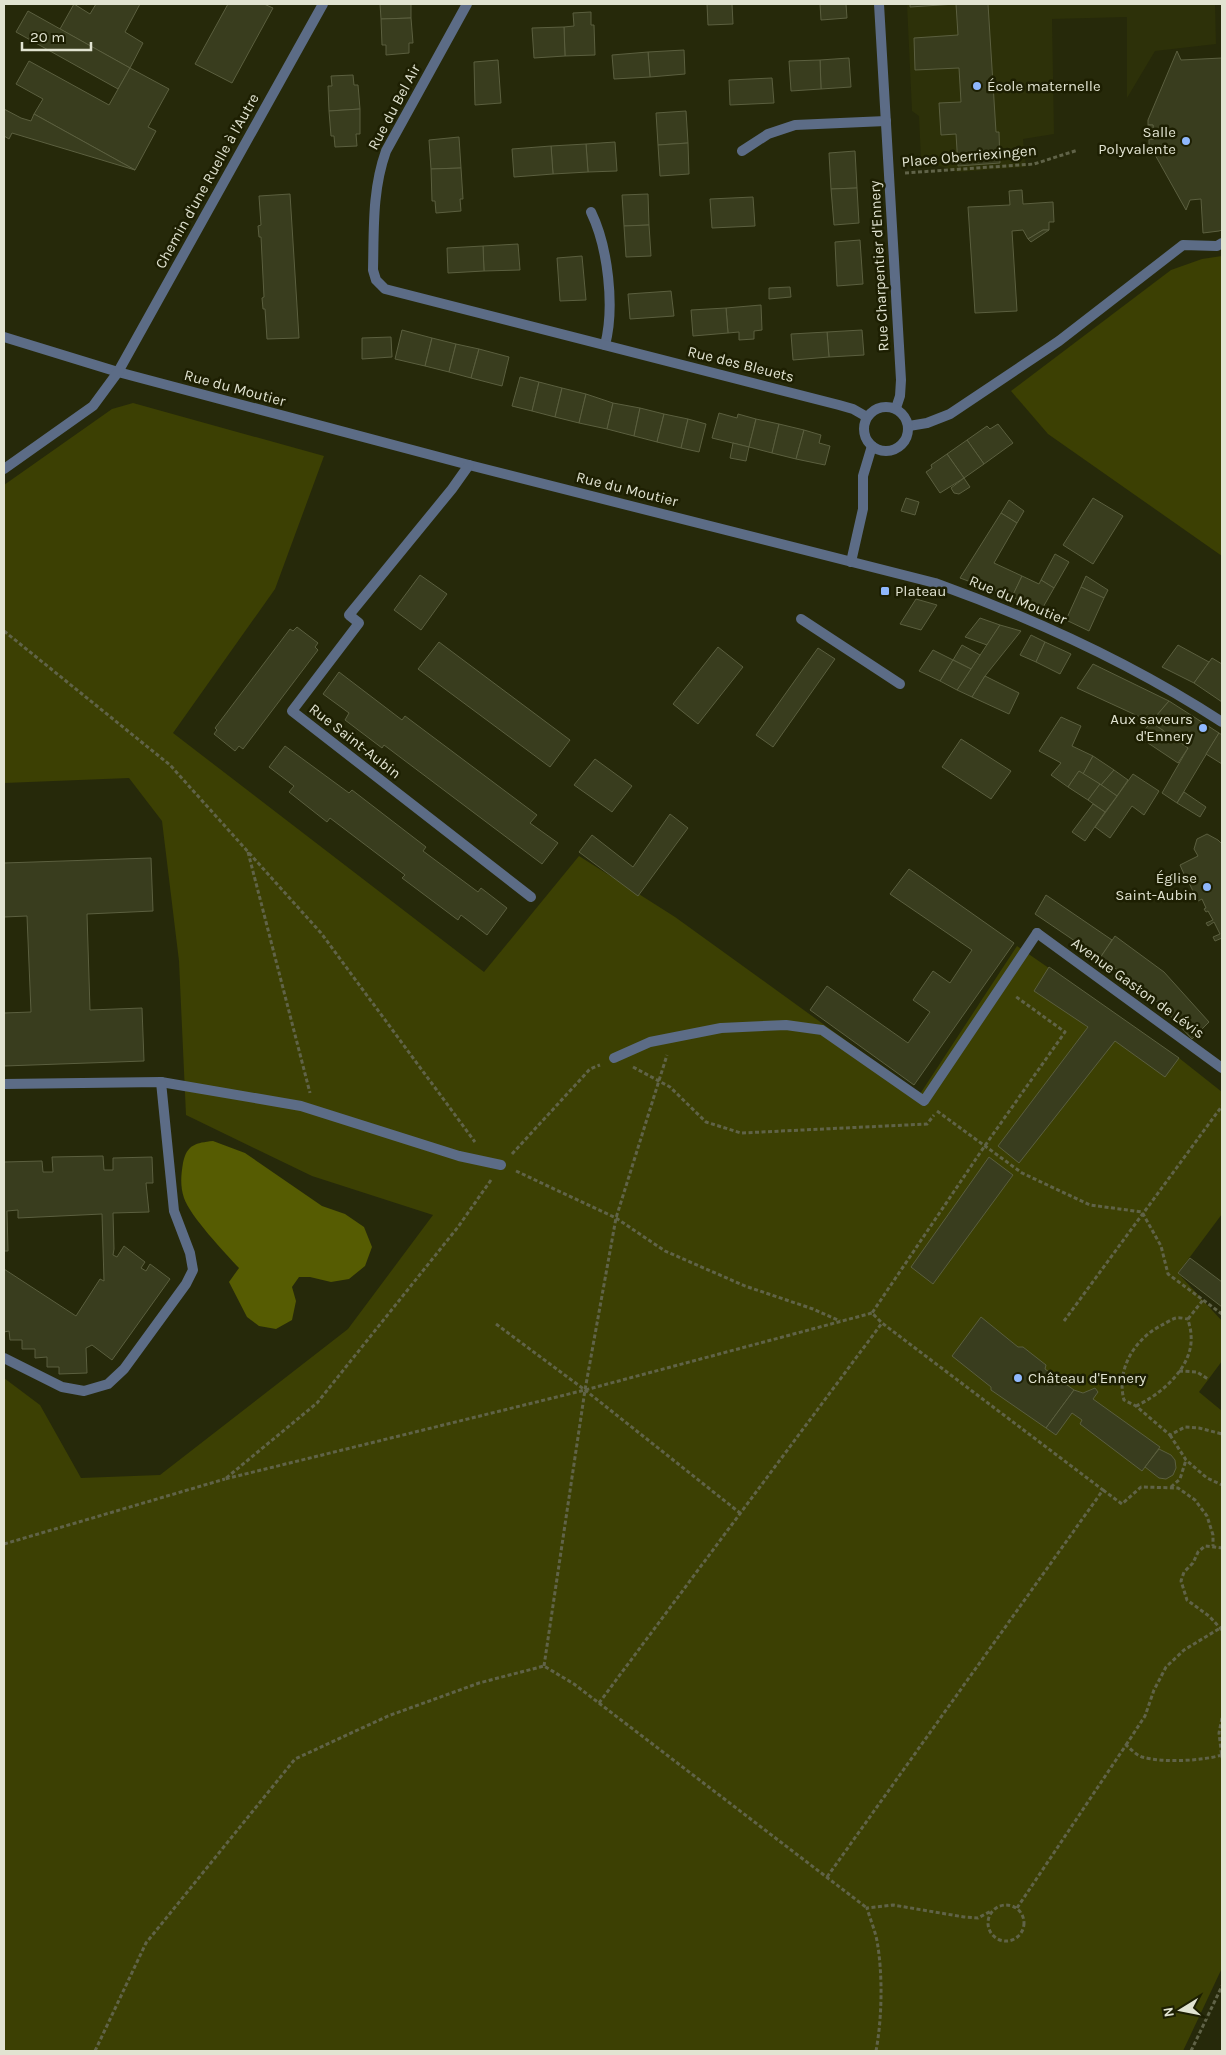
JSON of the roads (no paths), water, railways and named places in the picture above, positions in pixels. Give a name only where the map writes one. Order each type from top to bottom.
[{"type":"street","name":"Chemin d'une Ruelle à l'Autre","points":[[4,469],[93,406],[118,372],[323,4]]},
{"type":"street","name":"Rue du Bel Air","points":[[385,289],[376,280],[373,270],[375,193],[379,172],[386,151],[467,4]]},
{"type":"street","name":"Rue Charpentier d'Ennery","points":[[879,4],[901,380],[900,396],[896,408]]},
{"type":"street","points":[[742,151],[768,134],[795,125],[886,121]]},
{"type":"street","points":[[591,212],[599,228],[606,263],[610,329],[605,345]]},
{"type":"street","points":[[909,426],[934,421],[958,409],[1059,341],[1183,245],[1217,246],[1222,243]]},
{"type":"street","name":"Rue des Bleuets","points":[[385,289],[839,405],[853,409],[867,418]]},
{"type":"street","name":"Rue du Moutier","points":[[4,337],[118,372],[469,465],[935,583],[1002,607],[1042,624],[1145,676],[1222,722]]},
{"type":"street","points":[[888,406],[896,408],[906,418],[909,426],[907,438],[900,447],[890,451],[884,451],[872,446],[867,440],[864,429],[867,418],[878,408],[888,406]]},
{"type":"street","points":[[851,562],[863,509],[863,476],[872,446]]},
{"type":"street","name":"Rue Saint-Aubin","points":[[469,465],[452,489],[349,615],[359,623],[292,711],[531,897]]},
{"type":"street","points":[[801,618],[900,684]]},
{"type":"street","name":"Avenue Gaston de Lévis","points":[[614,1058],[650,1042],[730,1028],[786,1025],[822,1030],[924,1101],[1037,933],[1222,1068]]},
{"type":"street","points":[[4,1084],[161,1082],[301,1106],[459,1156],[502,1165]]},
{"type":"street","points":[[4,1358],[62,1387],[84,1391],[108,1384],[124,1369],[186,1284],[192,1270],[190,1253],[174,1211],[161,1082]]},
{"type":"place","name":"École maternelle","points":[[977,86]]},
{"type":"place","name":"Salle Polyvalente","points":[[1186,141]]},
{"type":"place","name":"Plateau","points":[[885,591]]},
{"type":"place","name":"Aux saveurs d'Ennery","points":[[1203,728]]},
{"type":"place","name":"Église Saint-Aubin","points":[[1207,887]]},
{"type":"place","name":"Château d'Ennery","points":[[1018,1378]]}]
